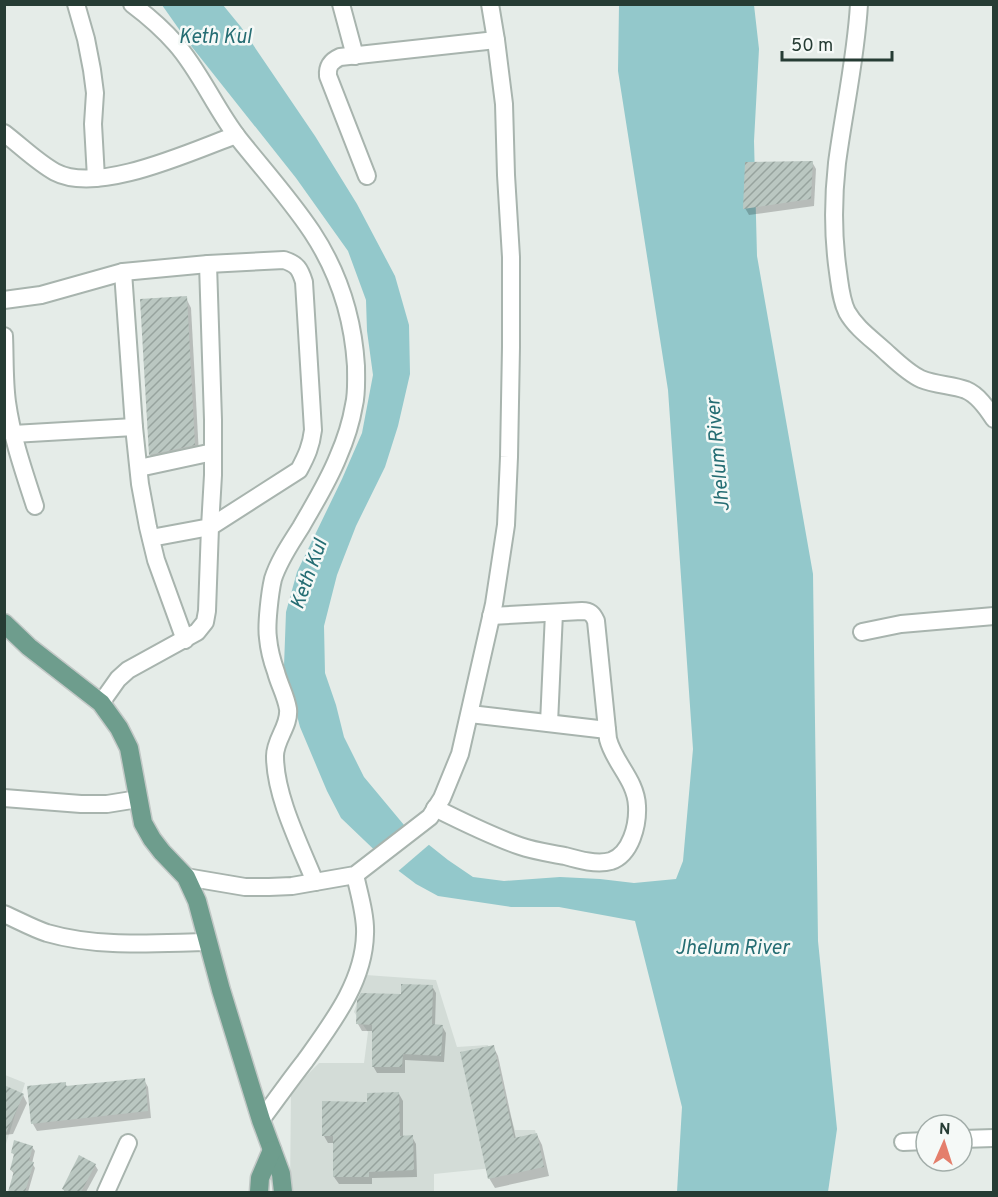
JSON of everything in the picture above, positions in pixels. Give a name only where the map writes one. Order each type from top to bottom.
[{"type":"main road","points":[[4,623],[29,647],[101,703],[129,747],[143,823],[162,852],[186,878],[197,901],[207,942],[261,1120],[281,1174],[283,1192]]},
{"type":"main road","points":[[259,1192],[260,1178],[272,1150]]},
{"type":"street","points":[[76,4],[92,70],[96,178]]},
{"type":"street","points":[[132,4],[178,45],[236,135],[312,232],[332,265],[348,310],[355,351],[356,380],[354,404],[348,430],[325,485],[285,553],[273,579],[270,600],[268,637],[275,671],[287,703],[288,713],[275,754],[277,781],[315,882]]},
{"type":"street","points":[[341,4],[356,56]]},
{"type":"street","points":[[186,878],[245,887],[292,886],[359,872],[433,812],[442,798],[460,754],[492,616],[506,525],[512,347],[511,257],[504,104],[490,4]]},
{"type":"street","points":[[859,4],[858,28],[837,163],[835,196],[835,251],[842,300],[856,324],[903,368],[919,379],[966,390],[984,404],[993,419]]},
{"type":"street","points":[[368,176],[328,76],[329,65],[333,60],[340,57],[496,40]]},
{"type":"street","points":[[4,133],[55,172],[69,178],[114,177],[236,135]]},
{"type":"street","points":[[4,300],[41,296],[123,272],[284,260],[294,263],[301,272],[304,282],[313,430],[311,446],[299,470],[210,527],[151,538]]},
{"type":"street","points":[[101,703],[118,679],[128,670],[185,640],[197,632],[205,622],[213,452],[208,264]]},
{"type":"street","points":[[123,272],[140,484],[156,560],[185,640]]},
{"type":"street","points":[[4,336],[7,399],[13,434],[35,506]]},
{"type":"street","points":[[13,434],[134,427]]},
{"type":"street","points":[[139,468],[213,452]]},
{"type":"street","points":[[433,812],[521,846],[584,861],[610,861],[627,848],[633,836],[637,820],[636,793],[611,749],[594,615],[588,611],[492,616]]},
{"type":"street","points":[[549,723],[554,613]]},
{"type":"street","points":[[862,632],[902,624],[993,615]]},
{"type":"street","points":[[470,714],[607,730]]},
{"type":"street","points":[[4,798],[81,804],[107,804],[138,799]]},
{"type":"street","points":[[261,1120],[322,1037],[355,982],[363,955],[365,932],[359,872]]},
{"type":"street","points":[[4,914],[46,932],[74,939],[112,943],[207,942]]},
{"type":"street","points":[[974,1139],[993,1138]]},
{"type":"street","points":[[903,1142],[914,1142]]},
{"type":"street","points":[[106,1192],[128,1143]]},
{"type":"shaded area","points":[[366,975],[436,980],[457,1047],[488,1045],[515,1130],[535,1130],[543,1163],[434,1174],[434,1192],[290,1192],[291,1091],[319,1063],[364,1063],[368,1032],[354,1012]]},
{"type":"shaded area","points":[[5,1075],[25,1083],[5,1147]]},
{"type":"water","name":"Jhelum River","points":[[162,5],[223,5],[241,27],[315,136],[357,204],[395,276],[409,325],[410,374],[398,426],[385,467],[356,526],[337,575],[324,626],[325,673],[344,737],[364,777],[404,825],[473,877],[504,881],[560,877],[634,883],[676,879],[683,861],[693,749],[668,390],[618,71],[619,5],[754,5],[759,49],[754,141],[757,256],[813,574],[818,941],[837,1129],[828,1192],[677,1192],[682,1107],[635,921],[559,907],[511,907],[438,896],[416,884],[387,862],[341,818],[300,727],[284,666],[286,612],[297,572],[362,433],[373,375],[367,331],[366,300],[348,251],[296,178],[188,42]]},
{"type":"pier","points":[[407,823],[431,843],[396,873],[371,851]]},
{"type":"building","points":[[813,161],[811,199],[743,209],[745,162]]},
{"type":"building","points":[[187,296],[195,445],[149,455],[140,299]]},
{"type":"building","points":[[401,984],[433,985],[432,1024],[443,1025],[441,1056],[403,1054],[402,1067],[372,1067],[372,1025],[356,1024],[357,1000],[361,993],[401,994]]},
{"type":"building","points":[[494,1045],[514,1138],[537,1133],[544,1167],[488,1179],[460,1052]]},
{"type":"building","points":[[145,1078],[148,1111],[31,1124],[27,1086],[66,1082],[66,1086]]},
{"type":"building","points":[[4,1085],[24,1094],[4,1137]]},
{"type":"building","points":[[399,1092],[400,1136],[413,1135],[414,1170],[369,1172],[369,1177],[333,1177],[333,1136],[322,1136],[322,1101],[367,1102],[367,1093]]},
{"type":"building","points":[[14,1140],[33,1146],[29,1161],[34,1162],[25,1192],[8,1192],[14,1171],[10,1170],[14,1154],[11,1153]]},
{"type":"building","points":[[79,1155],[96,1164],[81,1192],[68,1192],[62,1189]]},
{"type":"water label","name":"Keth Kul","points":[[215,36]]},
{"type":"water label","name":"Keth Kul","points":[[308,574]]}]
